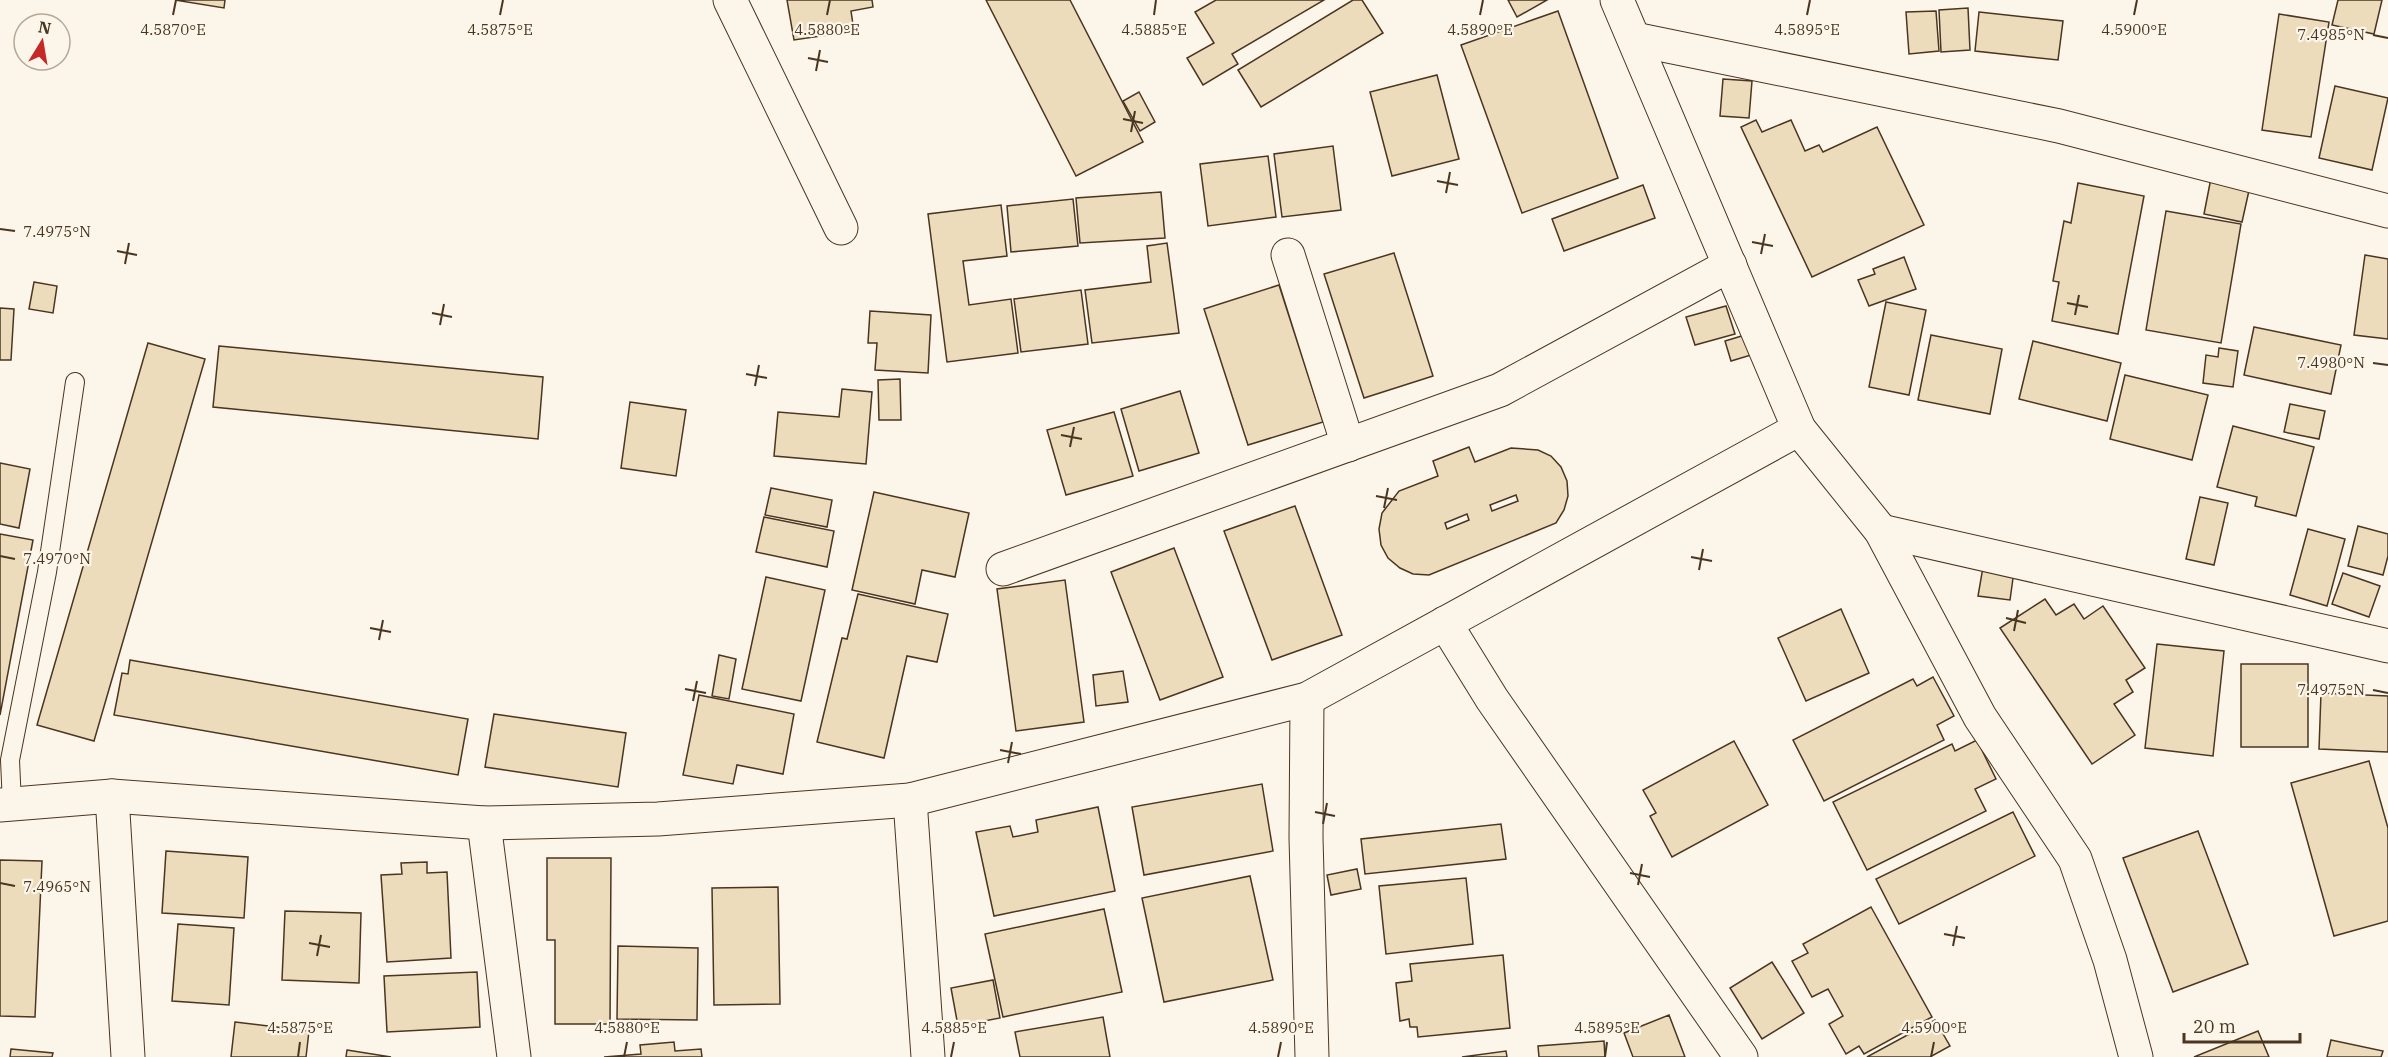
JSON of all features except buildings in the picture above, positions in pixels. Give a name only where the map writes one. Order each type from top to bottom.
[{"type":"street","points":[[730,0],[841,228]]},
{"type":"street","points":[[1617,0],[1799,429],[1881,531],[1980,717],[2075,858],[2110,960],[2136,1057]]},
{"type":"street","points":[[1634,39],[2059,126],[2388,211]]},
{"type":"street","points":[[1288,255],[1348,445]]},
{"type":"street","points":[[1003,569],[1500,390],[1730,265]]},
{"type":"street","points":[[6,804],[112,796],[484,823],[658,819],[910,800],[1307,699],[1799,429]]},
{"type":"street","points":[[1881,531],[2388,646]]},
{"type":"street","points":[[1445,623],[1492,699],[1741,1057]]},
{"type":"street","points":[[1307,699],[1306,838],[1312,1057]]},
{"type":"street","points":[[112,796],[128,1057]]},
{"type":"street","points":[[910,800],[928,1057]]},
{"type":"street","points":[[484,823],[514,1057]]},
{"type":"lane","points":[[6,804],[10,760],[47,572],[75,382]]}]
